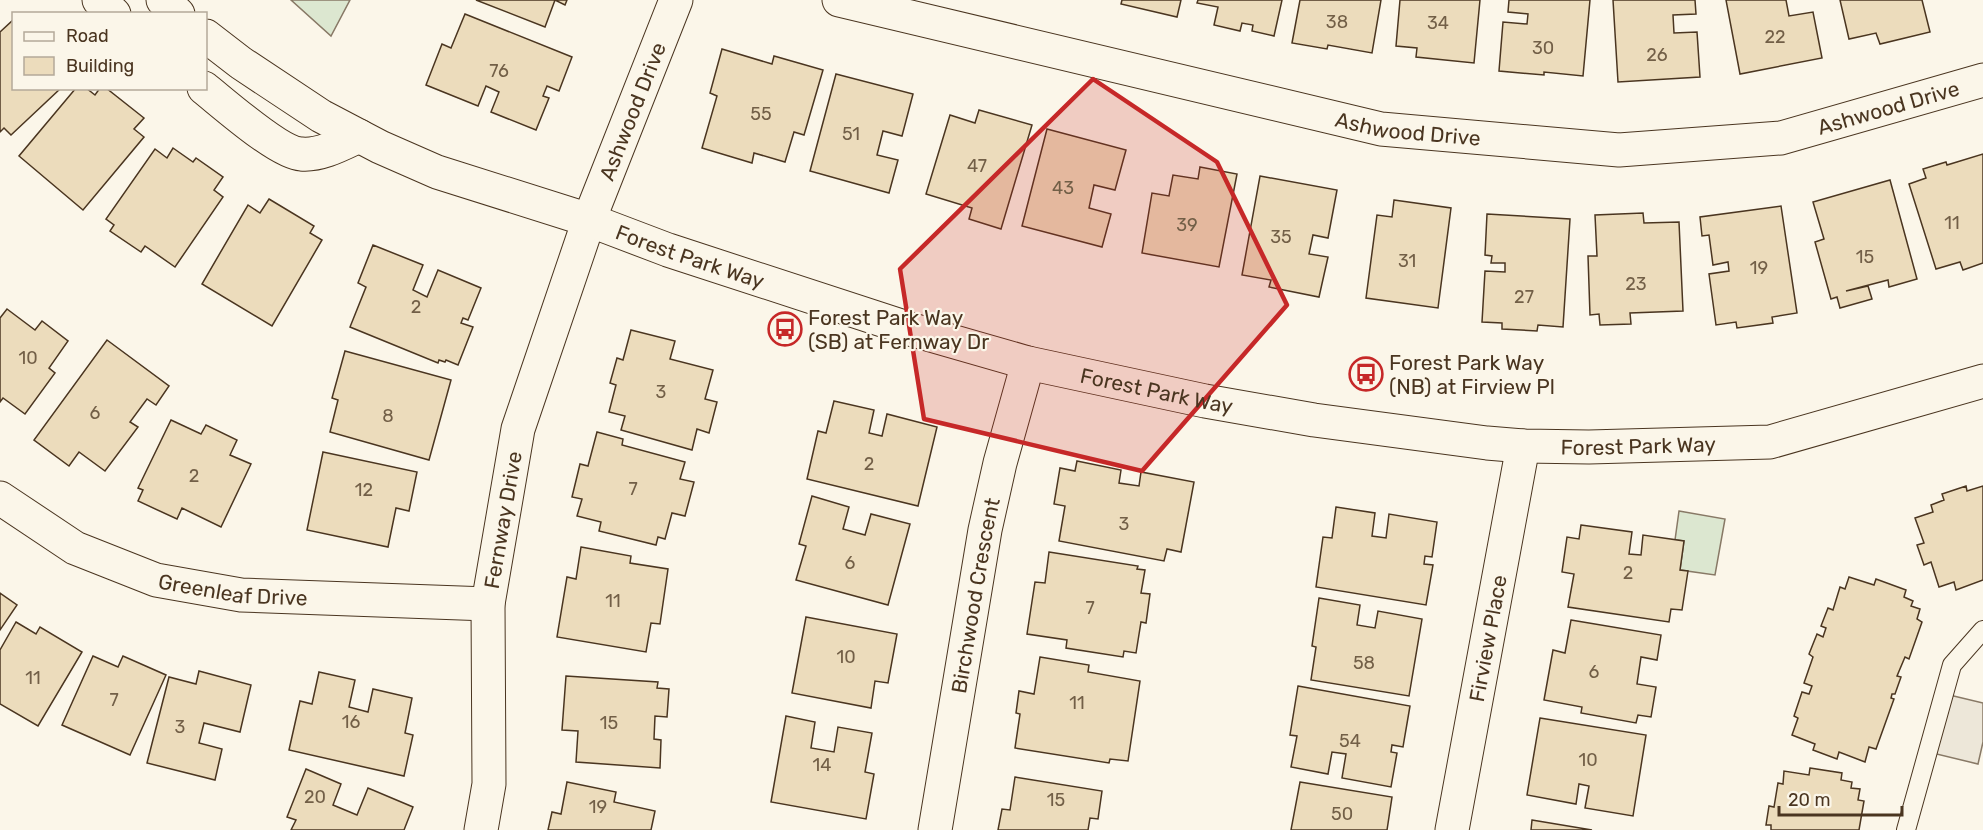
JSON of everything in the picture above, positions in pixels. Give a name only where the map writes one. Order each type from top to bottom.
[{"type":"street","points":[[99,0],[112,12]]},
{"type":"street","points":[[163,0],[176,12]]},
{"type":"street","name":"Ashwood Drive","points":[[589,220],[676,0]]},
{"type":"street","name":"Ashwood Drive","points":[[838,0],[1381,129],[1619,150],[1781,138],[1983,80]]},
{"type":"street","name":"Forest Park Way","points":[[207,37],[293,98],[358,136],[437,172],[589,220],[668,250],[836,306],[1028,363],[1262,411],[1418,434],[1523,446],[1588,447],[1770,442],[1983,381]]},
{"type":"street","points":[[207,90],[276,143],[292,152],[312,154],[358,136]]},
{"type":"street","name":"Fernway Drive","points":[[481,830],[489,784],[488,604],[518,429],[589,220]]},
{"type":"street","name":"Birchwood Crescent","points":[[935,830],[985,530],[1000,463],[1028,363]]},
{"type":"street","name":"Firview Place","points":[[1452,830],[1523,446]]},
{"type":"street","name":"Greenleaf Drive","points":[[0,498],[75,548],[156,580],[241,595],[488,604]]},
{"type":"lane","points":[[1906,830],[1952,665],[1983,630]]},
{"type":"highlighted area","points":[[1093,79],[1217,162],[1287,305],[1142,471],[924,419],[900,269]]},
{"type":"green space","points":[[291,0],[350,0],[331,36]]},
{"type":"green space","points":[[1679,511],[1725,519],[1715,575],[1680,570],[1684,541],[1675,540]]},
{"type":"shaded area","points":[[1937,692],[1983,703],[1983,742],[1978,764],[1924,751]]},
{"type":"building","points":[[476,0],[555,0],[545,27]]},
{"type":"building","points":[[555,0],[567,0],[565,5]]},
{"type":"building","points":[[1122,0],[1181,0],[1177,17],[1121,4]]},
{"type":"building","points":[[1198,0],[1282,0],[1274,36],[1252,31],[1253,25],[1242,23],[1240,31],[1214,25],[1218,7],[1197,3]]},
{"type":"building","points":[[1300,0],[1381,0],[1372,53],[1328,45],[1327,49],[1292,43]]},
{"type":"building","points":[[1400,0],[1480,0],[1474,63],[1416,57],[1417,48],[1396,46]]},
{"type":"building","points":[[1509,0],[1590,0],[1583,76],[1499,71],[1503,22],[1527,24],[1528,14],[1508,12]]},
{"type":"building","points":[[1613,0],[1695,0],[1696,14],[1673,15],[1674,33],[1697,32],[1700,77],[1618,82]]},
{"type":"building","points":[[1726,0],[1786,0],[1789,16],[1813,12],[1822,58],[1740,74]]},
{"type":"building","points":[[1840,0],[1922,0],[1930,32],[1880,44],[1876,33],[1849,39]]},
{"type":"building","points":[[465,14],[572,57],[559,91],[547,86],[543,96],[549,98],[536,130],[491,112],[499,92],[486,86],[478,106],[426,85],[442,44],[451,48]]},
{"type":"building","points":[[12,21],[12,90],[59,90],[11,135],[4,128],[0,132],[0,32]]},
{"type":"building","points":[[722,49],[772,64],[774,56],[823,70],[804,135],[794,132],[785,162],[754,153],[752,163],[702,148],[717,96],[710,93]]},
{"type":"building","points":[[836,74],[913,94],[902,136],[883,131],[877,155],[898,160],[889,193],[810,171]]},
{"type":"building","points":[[74,90],[89,90],[95,95],[99,90],[109,90],[144,118],[134,129],[144,137],[83,210],[19,156]]},
{"type":"building","points":[[979,110],[1032,125],[1001,229],[969,219],[972,208],[926,194],[950,115],[975,123]]},
{"type":"building","points":[[1047,129],[1126,150],[1115,190],[1094,185],[1089,208],[1111,214],[1102,247],[1022,226]]},
{"type":"building","points":[[173,148],[193,162],[196,158],[223,177],[214,190],[223,197],[175,267],[145,246],[141,252],[110,231],[114,225],[106,219],[155,149],[167,158]]},
{"type":"building","points":[[1983,154],[1983,263],[1963,270],[1960,262],[1936,269],[1909,184],[1926,178],[1923,169],[1946,162],[1947,165]]},
{"type":"building","points":[[1200,167],[1237,174],[1219,267],[1142,253],[1152,193],[1169,196],[1173,175],[1198,179]]},
{"type":"building","points":[[1260,176],[1337,190],[1328,238],[1313,235],[1309,254],[1328,257],[1319,297],[1269,287],[1271,280],[1242,275]]},
{"type":"building","points":[[1890,180],[1917,279],[1889,287],[1888,280],[1846,291],[1868,286],[1872,299],[1840,308],[1837,297],[1831,299],[1815,242],[1824,239],[1813,202]]},
{"type":"building","points":[[269,199],[314,226],[310,233],[322,240],[272,326],[202,284],[248,205],[260,213]]},
{"type":"building","points":[[1394,200],[1451,208],[1438,308],[1366,298],[1377,215],[1392,217]]},
{"type":"building","points":[[1781,206],[1797,313],[1772,317],[1773,323],[1737,328],[1736,322],[1716,325],[1709,274],[1729,271],[1728,262],[1713,265],[1709,235],[1702,236],[1700,217]]},
{"type":"building","points":[[1643,213],[1644,223],[1679,222],[1683,311],[1630,313],[1631,324],[1600,325],[1599,314],[1590,315],[1588,256],[1597,256],[1595,215]]},
{"type":"building","points":[[1487,214],[1570,219],[1563,327],[1538,325],[1537,331],[1502,329],[1502,323],[1482,322],[1485,271],[1505,272],[1505,263],[1491,263],[1492,256],[1485,255]]},
{"type":"building","points":[[373,245],[423,265],[413,290],[427,297],[438,270],[481,288],[468,320],[463,318],[461,323],[473,327],[458,365],[446,360],[445,362],[439,360],[438,363],[350,327],[366,287],[358,283]]},
{"type":"building","points":[[7,309],[35,330],[42,321],[68,341],[49,368],[55,373],[25,414],[3,398],[0,402],[0,318]]},
{"type":"building","points":[[631,330],[675,341],[670,359],[713,370],[705,399],[717,402],[709,433],[697,429],[692,450],[621,430],[625,416],[609,412],[616,385],[610,383],[617,358],[623,360]]},
{"type":"building","points":[[107,340],[169,386],[156,405],[147,399],[130,422],[138,427],[105,471],[79,452],[69,466],[34,440]]},
{"type":"building","points":[[345,351],[451,380],[429,460],[330,432],[338,400],[332,398]]},
{"type":"building","points":[[834,401],[874,410],[869,433],[882,436],[887,414],[937,427],[918,506],[807,479],[818,431],[826,433]]},
{"type":"building","points":[[171,420],[201,434],[206,425],[237,440],[230,455],[251,464],[221,527],[182,508],[177,519],[138,501],[143,490],[138,488]]},
{"type":"building","points":[[597,432],[623,439],[622,445],[685,462],[680,479],[694,482],[685,516],[672,513],[665,539],[658,537],[656,545],[599,531],[601,522],[577,516],[582,499],[572,497],[580,464],[588,466]]},
{"type":"building","points":[[323,452],[417,472],[409,511],[396,508],[388,547],[307,530]]},
{"type":"building","points":[[1077,461],[1121,470],[1119,483],[1139,486],[1141,472],[1194,482],[1181,552],[1167,549],[1164,561],[1059,541],[1065,506],[1054,504],[1060,468],[1075,471]]},
{"type":"building","points":[[1966,486],[1967,491],[1983,486],[1983,580],[1956,590],[1954,582],[1939,587],[1931,562],[1924,565],[1917,545],[1924,543],[1915,518],[1933,512],[1931,505],[1944,500],[1942,494]]},
{"type":"building","points":[[812,496],[849,507],[843,529],[865,535],[871,514],[910,524],[888,605],[796,580],[806,546],[799,544]]},
{"type":"building","points":[[1336,507],[1375,513],[1372,536],[1386,538],[1389,514],[1437,522],[1432,557],[1425,556],[1424,564],[1433,565],[1426,605],[1316,587],[1323,537],[1332,538]]},
{"type":"building","points":[[1581,525],[1632,532],[1629,554],[1641,555],[1643,535],[1684,541],[1680,570],[1688,571],[1682,610],[1671,609],[1669,622],[1568,607],[1574,574],[1562,572],[1567,537],[1579,539]]},
{"type":"building","points":[[581,547],[631,556],[630,563],[668,569],[660,624],[651,623],[646,652],[557,637],[567,577],[576,579]]},
{"type":"building","points":[[1049,552],[1138,566],[1137,569],[1145,570],[1141,593],[1150,594],[1146,623],[1141,622],[1136,653],[1124,651],[1123,657],[1066,648],[1067,640],[1027,634],[1035,582],[1045,583]]},
{"type":"building","points":[[1849,577],[1874,585],[1876,579],[1906,590],[1904,597],[1913,601],[1911,606],[1920,609],[1917,619],[1922,622],[1909,659],[1905,657],[1897,676],[1901,677],[1895,694],[1892,694],[1891,698],[1894,699],[1876,749],[1869,747],[1865,762],[1839,752],[1837,759],[1813,750],[1815,744],[1792,735],[1798,718],[1794,716],[1802,692],[1809,694],[1812,686],[1804,683],[1813,657],[1809,654],[1817,634],[1823,637],[1826,628],[1821,626],[1828,608],[1833,610],[1840,587],[1845,589]]},
{"type":"building","points":[[0,593],[17,605],[0,630]]},
{"type":"building","points":[[1319,598],[1360,605],[1357,625],[1375,628],[1378,611],[1422,619],[1409,696],[1311,680],[1316,647],[1312,646]]},
{"type":"building","points":[[806,617],[897,634],[888,683],[875,681],[871,708],[792,693]]},
{"type":"building","points":[[1571,620],[1661,635],[1657,660],[1641,657],[1637,684],[1656,687],[1651,717],[1638,715],[1636,723],[1581,713],[1582,707],[1544,700],[1553,650],[1565,653]]},
{"type":"building","points":[[16,622],[36,634],[40,627],[82,652],[38,726],[0,704],[0,650]]},
{"type":"building","points":[[93,656],[118,667],[123,656],[166,675],[130,755],[62,725]]},
{"type":"building","points":[[1040,657],[1089,665],[1088,672],[1140,681],[1128,761],[1110,759],[1109,763],[1015,748],[1020,714],[1016,713],[1019,691],[1034,694]]},
{"type":"building","points":[[199,671],[251,685],[240,732],[204,723],[199,743],[222,749],[215,780],[147,763],[169,677],[196,684]]},
{"type":"building","points":[[319,672],[355,680],[349,707],[368,712],[373,689],[412,698],[405,733],[413,735],[404,776],[289,750],[300,701],[312,704]]},
{"type":"building","points":[[566,676],[658,682],[657,688],[669,689],[667,717],[655,716],[654,739],[661,740],[660,768],[576,762],[578,731],[562,730]]},
{"type":"building","points":[[1298,686],[1410,706],[1403,747],[1392,745],[1391,752],[1397,753],[1391,787],[1342,778],[1346,754],[1332,752],[1328,774],[1291,767],[1297,736],[1290,735]]},
{"type":"building","points":[[786,716],[815,722],[811,748],[834,752],[838,727],[872,733],[865,772],[874,774],[866,819],[771,802]]},
{"type":"building","points":[[1540,718],[1646,735],[1633,816],[1585,808],[1589,786],[1579,784],[1576,804],[1527,795]]},
{"type":"building","points":[[1810,768],[1842,773],[1841,780],[1852,782],[1851,788],[1860,789],[1858,800],[1864,801],[1859,830],[1771,830],[1771,825],[1766,825],[1769,806],[1774,807],[1778,783],[1783,784],[1784,771],[1809,775]]},
{"type":"building","points":[[306,769],[341,784],[333,805],[357,815],[368,788],[413,807],[404,830],[291,830],[296,820],[287,817]]},
{"type":"building","points":[[1015,777],[1102,791],[1098,819],[1090,818],[1088,830],[998,830],[1002,809],[1010,810]]},
{"type":"building","points":[[567,782],[616,792],[614,802],[655,811],[651,830],[548,830],[552,812],[561,814]]},
{"type":"building","points":[[1300,782],[1392,797],[1387,830],[1291,830]]},
{"type":"building","points":[[1532,820],[1592,830],[1531,830]]},
{"type":"place","name":"Forest Park Way (SB) at Fernway Dr","points":[[785,329]]},
{"type":"place","name":"Forest Park Way (NB) at Firview Pl","points":[[1366,374]]}]
